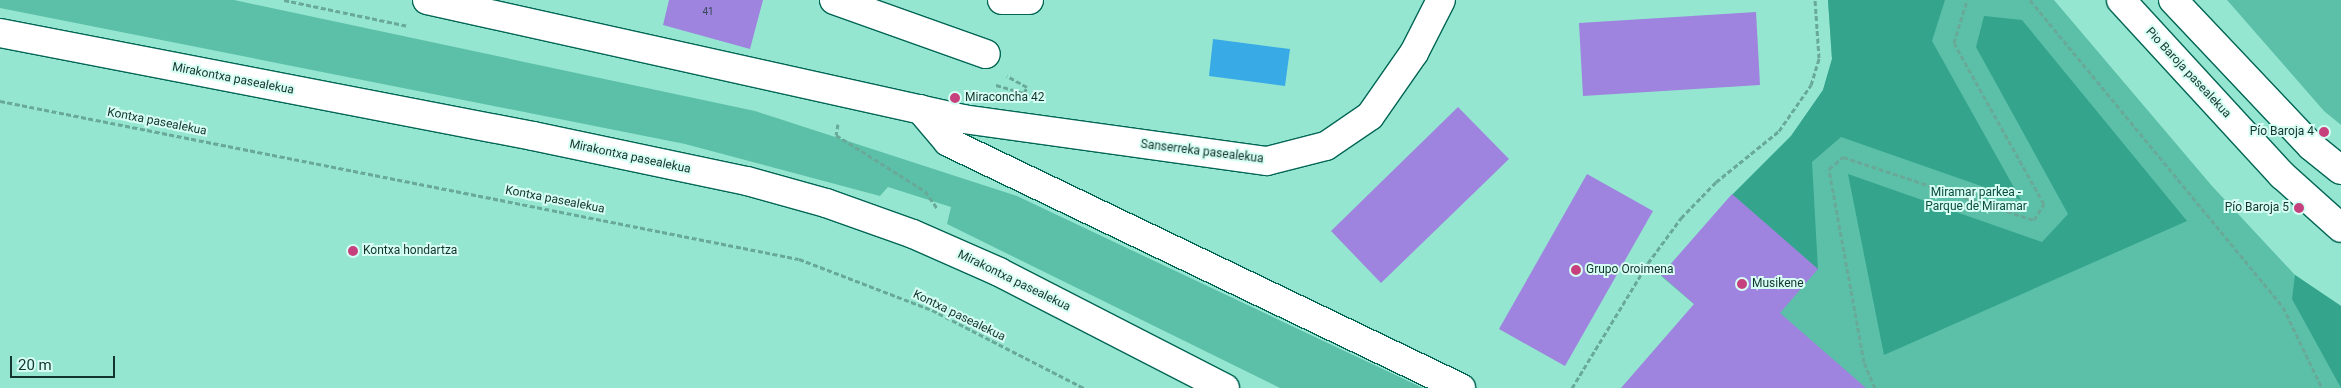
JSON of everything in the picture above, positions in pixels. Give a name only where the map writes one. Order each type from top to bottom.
[{"type":"street","points":[[427,0],[920,109],[948,142],[1461,388]]},
{"type":"street","points":[[834,0],[986,54]]},
{"type":"street","points":[[1002,0],[1029,0]]},
{"type":"street","name":"Sanserreka pasealekua","points":[[920,109],[964,119],[1267,162],[1326,146],[1370,116],[1414,53],[1441,0]]},
{"type":"street","name":"Pio Baroja pasealekua","points":[[2120,0],[2282,175],[2341,228]]},
{"type":"street","points":[[2173,0],[2311,146],[2341,170]]},
{"type":"street","name":"Mirakontxa pasealekua","points":[[0,34],[533,136],[746,181],[826,203],[913,234],[1000,272],[1225,388]]},
{"type":"path","points":[[1572,388],[1648,263],[1681,218],[1716,182],[1779,131],[1811,85],[1819,58],[1815,0]]},
{"type":"path","points":[[1875,388],[1864,362],[1829,169],[1843,157],[2034,220],[2044,204],[1954,43],[1967,0]]},
{"type":"path","points":[[2030,0],[2283,307],[2322,388]]},
{"type":"path","name":"Kontxa pasealekua","points":[[0,101],[799,259],[932,310],[1084,388]]},
{"type":"path","points":[[838,124],[836,135],[925,191],[937,208]]},
{"type":"green space","points":[[0,0],[234,0],[755,111],[1017,196],[1423,388],[1280,388],[947,224],[951,207],[888,187],[880,196],[685,144],[0,8]]},
{"type":"green space","name":"Miramar parkea - Parque de Miramar","points":[[1828,0],[2054,0],[2212,186],[2295,275],[2341,306],[2341,388],[1622,388],[1695,305],[1661,276],[1732,195],[1791,136],[1823,90],[1832,59]]},
{"type":"green space","points":[[1828,0],[1945,0],[1932,41],[2021,200],[1841,137],[1812,162],[1818,270],[1732,195],[1791,136],[1823,90],[1832,59]]},
{"type":"green space","points":[[2227,0],[2341,0],[2341,125],[2324,111]]},
{"type":"green space","points":[[1984,16],[2022,20],[2187,221],[1884,355],[1848,174],[2042,242],[2068,214],[1976,47]]},
{"type":"green space","points":[[2295,275],[2341,306],[2341,388],[2292,299]]},
{"type":"water","points":[[1213,39],[1290,49],[1285,86],[1209,76]]},
{"type":"building","points":[[669,0],[763,0],[750,49],[663,25]]},
{"type":"building","points":[[1756,12],[1760,85],[1583,96],[1579,23]]},
{"type":"building","points":[[1458,107],[1509,159],[1381,283],[1331,231]]},
{"type":"building","name":"Grupo Oroimena","points":[[1587,174],[1653,211],[1565,366],[1499,329]]},
{"type":"building","points":[[1732,194],[1818,269],[1780,313],[1866,388],[1621,388],[1694,304],[1661,275]]},
{"type":"place","name":"Miraconcha 42","points":[[955,98]]},
{"type":"place","name":"Pío Baroja 4","points":[[2324,132]]},
{"type":"place","name":"Pío Baroja 5","points":[[2299,208]]},
{"type":"place","name":"Kontxa hondartza","points":[[353,251]]},
{"type":"place","name":"Grupo Oroimena","points":[[1576,270]]},
{"type":"place","name":"Musikene","points":[[1742,284]]}]
